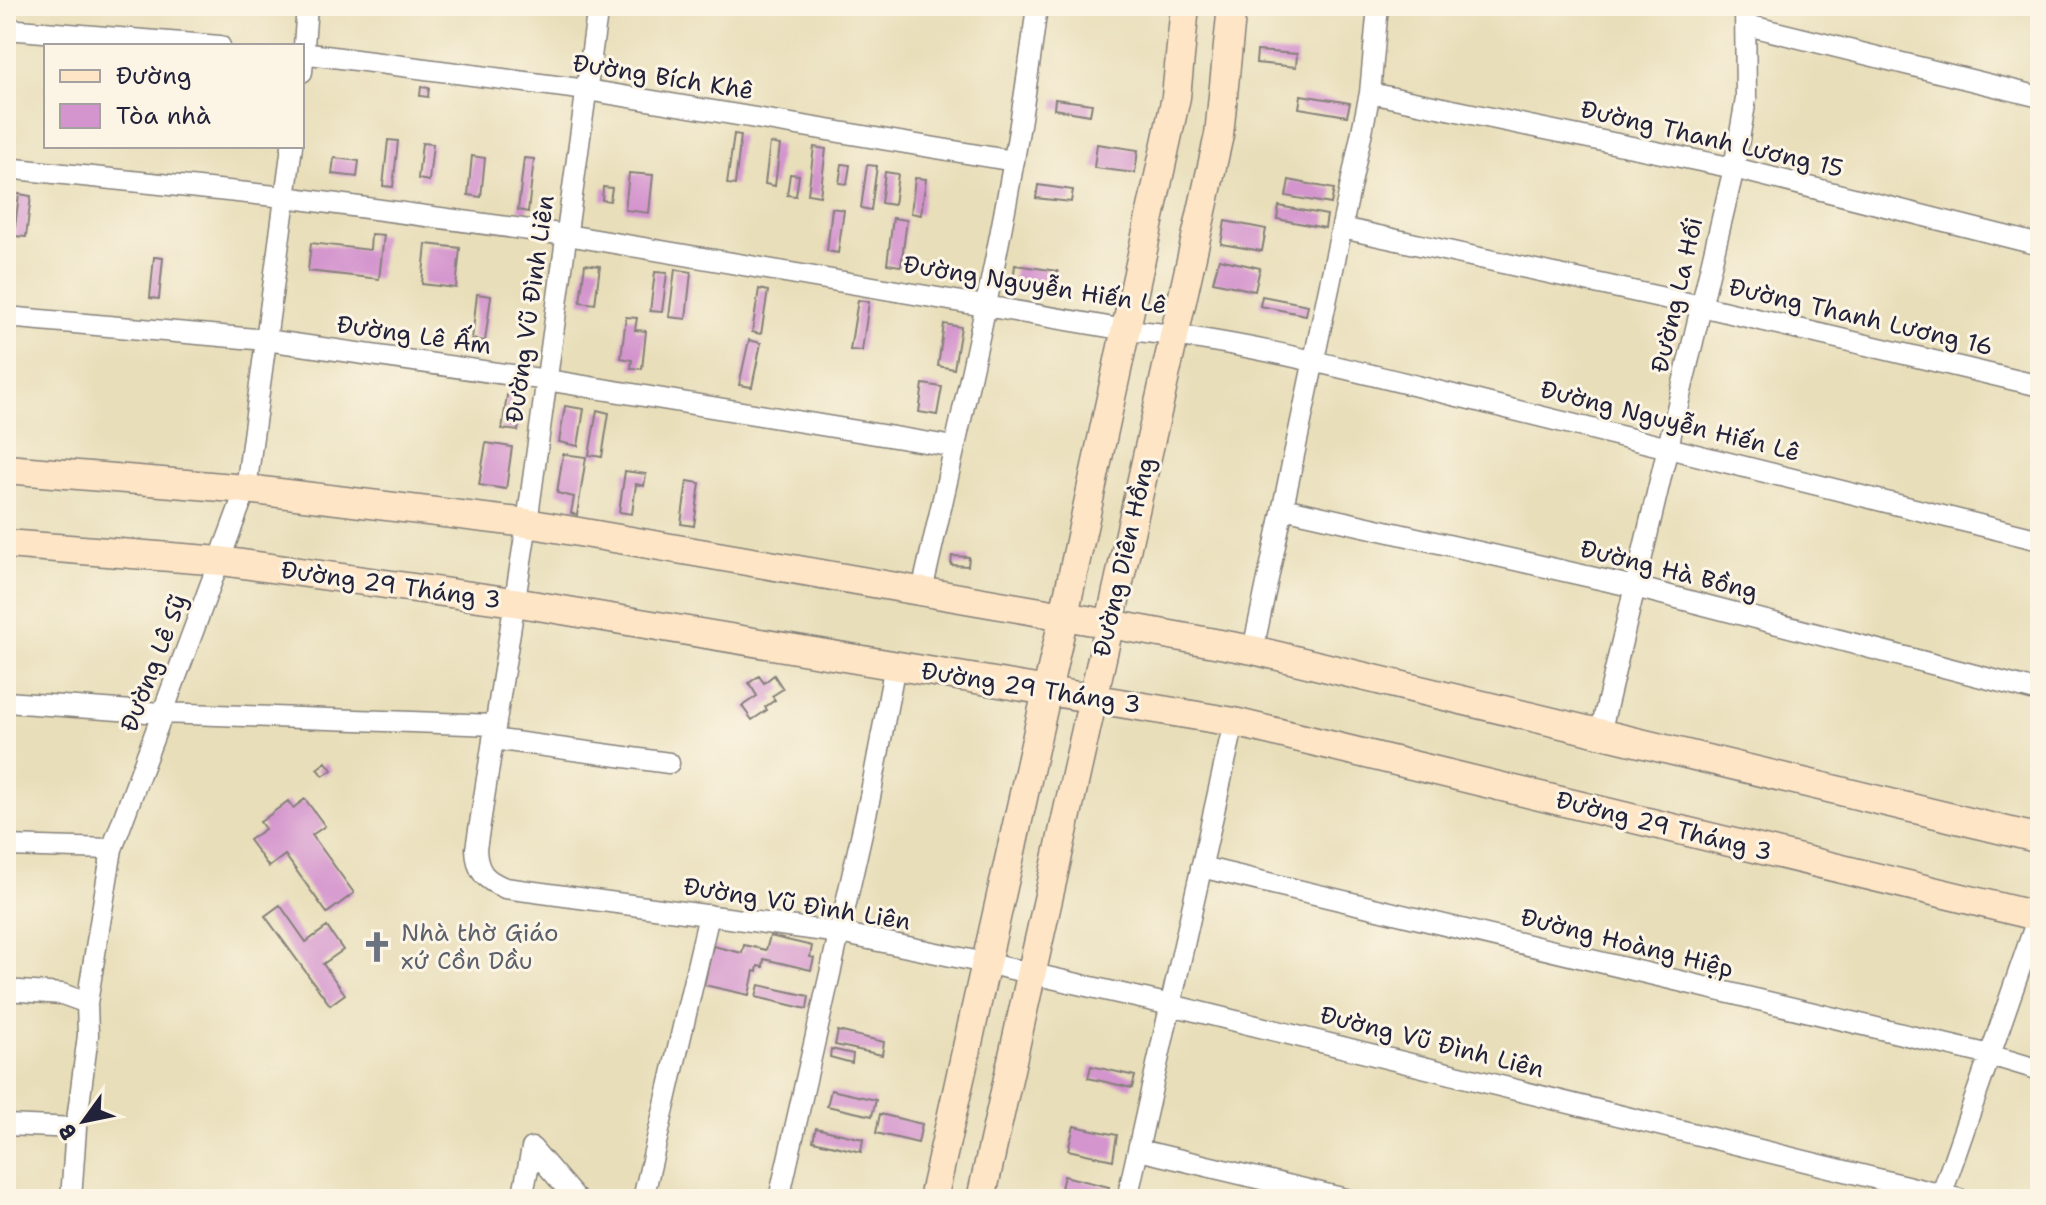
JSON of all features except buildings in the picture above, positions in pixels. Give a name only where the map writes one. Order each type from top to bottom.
[{"type":"street","points":[[304,46],[307,6]]},
{"type":"street","name":"Đường Vũ Đình Liên","points":[[598,6],[527,523],[476,849],[477,867],[488,881],[505,888],[840,933],[985,963],[1171,1005],[1947,1197]]},
{"type":"street","points":[[922,591],[987,305],[1027,92],[1037,6]]},
{"type":"street","name":"Đường Diên Hồng","points":[[933,1199],[1176,97],[1185,6]]},
{"type":"street","name":"Đường Diên Hồng","points":[[981,1199],[1219,135],[1232,6]]},
{"type":"street","points":[[1253,650],[1370,93],[1378,6]]},
{"type":"street","points":[[1746,15],[2040,97]]},
{"type":"street","name":"Đường La Hối","points":[[1600,734],[1734,168],[1746,99],[1746,15]]},
{"type":"street","points":[[6,29],[195,44]]},
{"type":"street","name":"Đường Bích Khê","points":[[304,59],[587,90],[1014,161]]},
{"type":"street","name":"Đường Thanh Lương 15","points":[[1370,93],[1734,168],[2040,245]]},
{"type":"street","name":"Đường Lê Sỹ","points":[[71,1199],[88,1035],[87,1003],[112,849],[246,489],[292,148]]},
{"type":"street","name":"Đường Nguyễn Hiến Lê","points":[[6,168],[285,197],[567,235],[1126,330],[1174,334],[1314,362],[2040,540]]},
{"type":"street","name":"Đường Thanh Lương 16","points":[[1342,228],[1701,306],[2040,386]]},
{"type":"street","name":"Đường Lê Ấm","points":[[6,317],[266,340],[547,380],[955,447]]},
{"type":"street","points":[[6,469],[246,489],[527,523],[1064,615],[1253,650],[2040,839]]},
{"type":"street","name":"Đường Hà Bồng","points":[[1283,508],[1635,587],[2040,692]]},
{"type":"street","name":"Đường 29 Tháng 3","points":[[6,544],[221,561],[514,602],[1234,722],[2039,915]]},
{"type":"street","points":[[779,1199],[870,797],[895,665]]},
{"type":"street","points":[[6,702],[494,732],[669,763]]},
{"type":"street","points":[[1127,1199],[1234,722]]},
{"type":"street","points":[[6,846],[112,849]]},
{"type":"street","name":"Đường Hoàng Hiệp","points":[[1201,867],[1990,1055],[2040,1070]]},
{"type":"street","points":[[643,1199],[709,915]]},
{"type":"street","points":[[1947,1197],[1990,1055],[2039,915]]},
{"type":"street","points":[[6,990],[62,994],[87,1003]]},
{"type":"street","points":[[6,1125],[76,1128]]},
{"type":"street","points":[[522,1199],[532,1148],[576,1199]]},
{"type":"street","points":[[1139,1150],[1346,1199]]},
{"type":"place","name":"Nhà thờ Giáo xứ Cồn Dầu","points":[[377,947]]}]
